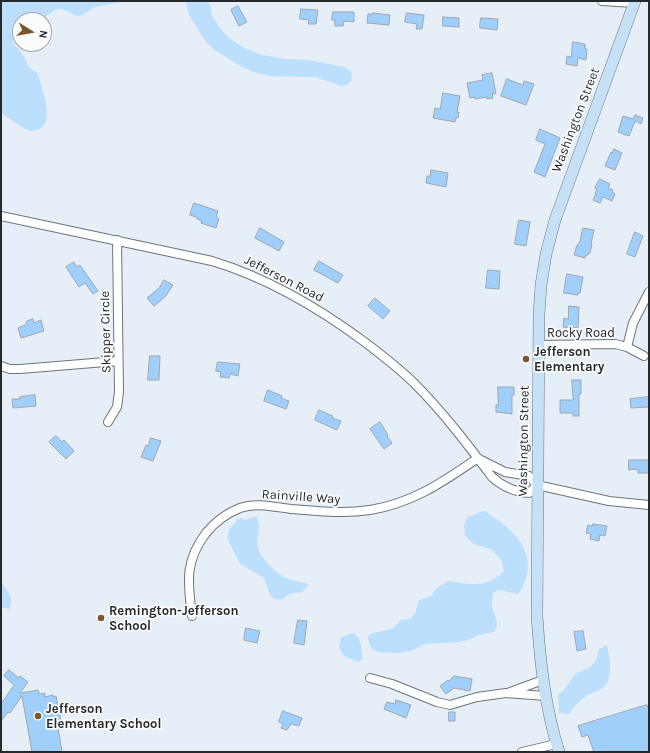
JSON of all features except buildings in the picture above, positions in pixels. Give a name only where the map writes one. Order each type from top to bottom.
[{"type":"main road","name":"Washington Street","points":[[558,748],[545,696],[539,653],[537,616],[539,314],[541,285],[550,237],[559,205],[604,89],[635,2]]},
{"type":"street","points":[[602,1],[635,2]]},
{"type":"street","name":"Jefferson Road","points":[[1,216],[193,256],[238,269],[269,283],[305,302],[347,328],[391,362],[446,418],[492,477],[507,487],[522,492],[528,493],[537,485],[529,476],[504,472],[478,458]]},
{"type":"street","name":"Skipper Circle","points":[[108,422],[117,407],[118,392],[117,240]]},
{"type":"street","points":[[628,347],[633,323],[649,292]]},
{"type":"street","name":"Rocky Road","points":[[539,345],[615,344],[628,347],[644,356]]},
{"type":"street","points":[[1,366],[10,369],[20,369],[118,361]]},
{"type":"street","name":"Rainville Way","points":[[192,616],[188,579],[194,553],[210,529],[217,522],[232,512],[240,508],[258,505],[338,512],[353,512],[384,507],[427,492],[478,458]]},
{"type":"street","points":[[537,485],[609,501],[649,505]]},
{"type":"street","points":[[370,678],[392,684],[437,702],[450,704],[506,693],[543,680]]},
{"type":"street","points":[[506,693],[545,696]]},
{"type":"street","points":[[522,752],[558,748]]},
{"type":"shaded area","points":[[1,1],[126,1],[95,7],[82,15],[77,16],[62,9],[56,9],[52,12],[12,12],[12,52],[21,52],[29,67],[38,74],[46,102],[47,115],[45,124],[40,129],[31,131],[25,129],[1,113]]},
{"type":"shaded area","points":[[186,1],[208,1],[212,16],[219,27],[229,38],[244,48],[262,55],[286,59],[309,60],[344,67],[352,74],[351,81],[349,84],[342,86],[315,77],[269,76],[242,67],[216,51],[206,42],[189,15]]},
{"type":"shaded area","points":[[484,511],[502,523],[517,538],[527,556],[528,567],[526,578],[518,594],[499,590],[493,593],[492,605],[497,623],[494,632],[478,635],[471,639],[459,642],[425,644],[411,651],[397,653],[377,652],[371,648],[368,639],[369,635],[392,629],[401,620],[410,619],[415,613],[419,600],[431,596],[437,588],[447,581],[470,584],[484,583],[498,577],[504,571],[501,560],[492,550],[472,543],[465,535],[464,524],[468,517]]},
{"type":"shaded area","points":[[257,517],[259,525],[257,544],[259,552],[280,575],[309,585],[301,593],[290,594],[279,600],[271,597],[264,578],[240,564],[227,538],[229,530],[237,520],[241,518],[246,520]]},
{"type":"shaded area","points":[[1,581],[8,591],[11,599],[11,606],[9,609],[1,607]]},
{"type":"shaded area","points":[[353,633],[360,641],[361,645],[362,660],[358,662],[344,656],[339,648],[341,637]]},
{"type":"shaded area","points":[[607,645],[610,671],[607,683],[598,691],[590,693],[583,698],[569,714],[559,713],[558,695],[564,690],[575,674],[590,667],[596,661],[599,649]]},
{"type":"place","name":"Jefferson Elementary","points":[[526,359]]},
{"type":"place","name":"Remington-Jefferson School","points":[[101,618]]},
{"type":"place","name":"Jefferson Elementary School","points":[[38,716]]}]
